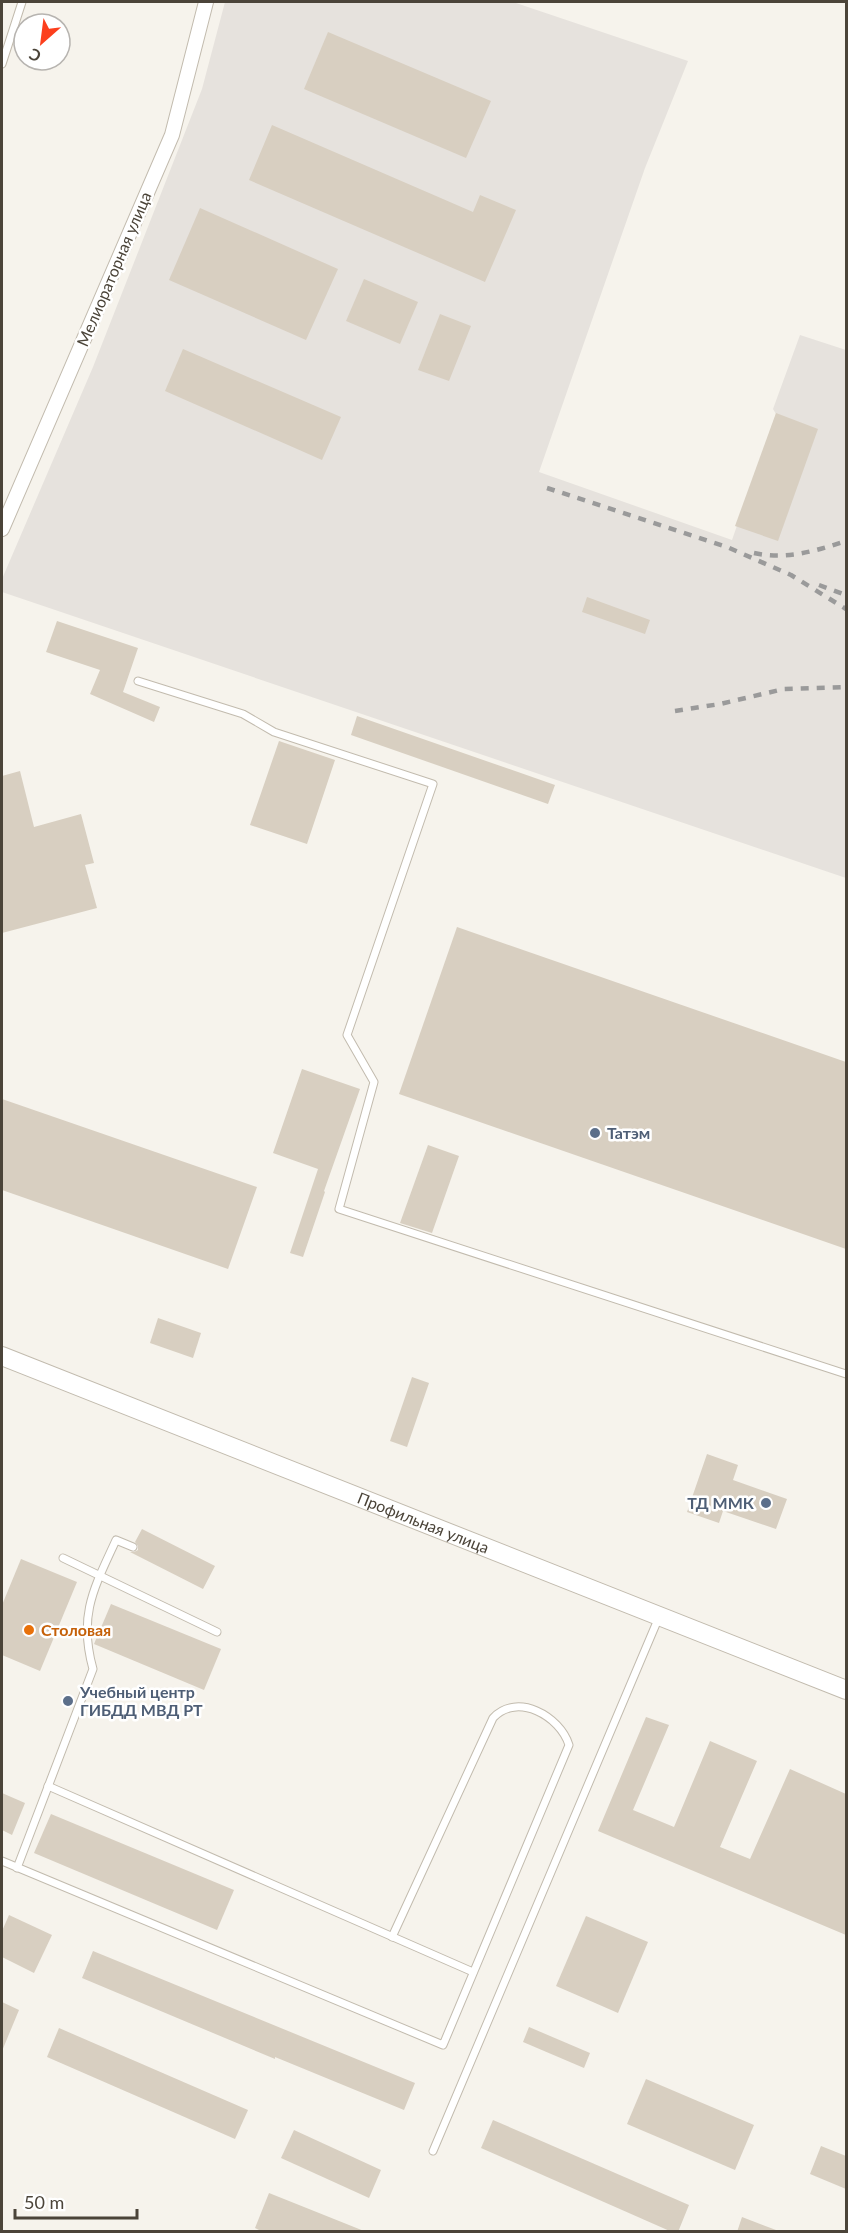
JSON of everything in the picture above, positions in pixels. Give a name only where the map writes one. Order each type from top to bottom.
[{"type":"street","name":"Мелиораторная улица","points":[[2,528],[172,135],[206,2]]},
{"type":"street","name":"Профильная улица","points":[[2,1356],[846,1690]]},
{"type":"lane","points":[[2,64],[22,2]]},
{"type":"lane","points":[[138,681],[243,714],[274,732],[433,784],[347,1035],[374,1082],[339,1209],[846,1374]]},
{"type":"lane","points":[[17,1868],[93,1669],[87,1639],[88,1605],[116,1540],[133,1547]]},
{"type":"lane","points":[[63,1558],[217,1632]]},
{"type":"lane","points":[[433,2151],[659,1617]]},
{"type":"lane","points":[[2,1861],[443,2045],[569,1745],[560,1727],[534,1710],[516,1706],[499,1712],[493,1718],[392,1936]]},
{"type":"lane","points":[[48,1786],[472,1972]]},
{"type":"shaded area","points":[[225,2],[513,2],[688,61],[645,168],[539,472],[732,540],[776,414],[773,409],[800,335],[846,350],[846,878],[2,592],[2,579],[93,367],[202,89]]},
{"type":"building","points":[[328,32],[491,101],[466,158],[304,89]]},
{"type":"building","points":[[272,125],[473,212],[480,195],[516,210],[485,282],[249,180]]},
{"type":"building","points":[[200,208],[338,269],[306,340],[169,280]]},
{"type":"building","points":[[364,279],[418,302],[400,344],[346,321]]},
{"type":"building","points":[[440,314],[471,326],[449,381],[418,370]]},
{"type":"building","points":[[183,349],[341,417],[322,460],[165,391]]},
{"type":"building","points":[[776,413],[818,429],[778,541],[735,526]]},
{"type":"building","points":[[587,597],[650,620],[645,634],[582,612]]},
{"type":"building","points":[[57,621],[138,648],[123,692],[160,707],[154,722],[90,694],[100,670],[46,652]]},
{"type":"building","points":[[357,716],[555,785],[548,804],[351,735]]},
{"type":"building","points":[[279,741],[335,760],[307,844],[250,825]]},
{"type":"building","points":[[20,771],[34,827],[81,814],[94,863],[85,865],[97,908],[2,933],[2,776]]},
{"type":"building","points":[[457,927],[846,1062],[846,1249],[399,1094]]},
{"type":"building","points":[[302,1069],[360,1089],[303,1257],[290,1253],[318,1169],[273,1153]]},
{"type":"building","points":[[2,1099],[257,1187],[228,1269],[2,1190]]},
{"type":"building","points":[[428,1145],[459,1156],[432,1233],[400,1223]]},
{"type":"building","points":[[158,1318],[201,1333],[193,1358],[150,1343]]},
{"type":"building","points":[[412,1377],[429,1383],[407,1447],[390,1441]]},
{"type":"building","points":[[707,1454],[738,1465],[733,1480],[787,1499],[776,1529],[723,1511],[719,1523],[687,1512]]},
{"type":"building","points":[[142,1529],[215,1566],[203,1589],[130,1552],[138,1550],[135,1542]]},
{"type":"building","name":"Столовая","points":[[21,1559],[77,1582],[40,1671],[2,1655],[2,1605]]},
{"type":"building","points":[[111,1604],[221,1649],[204,1690],[94,1644]]},
{"type":"building","points":[[646,1717],[669,1725],[633,1810],[674,1827],[710,1741],[757,1761],[720,1847],[750,1859],[790,1769],[846,1794],[846,1935],[598,1831]]},
{"type":"building","points":[[2,1793],[25,1803],[12,1835],[2,1830]]},
{"type":"building","points":[[51,1814],[234,1890],[217,1930],[34,1853]]},
{"type":"building","points":[[9,1915],[52,1935],[34,1973],[2,1957],[2,1931]]},
{"type":"building","points":[[586,1916],[648,1942],[618,2013],[556,1986]]},
{"type":"building","points":[[93,1951],[415,2083],[404,2110],[82,1978]]},
{"type":"building","points":[[2,2002],[19,2010],[2,2051]]},
{"type":"building","points":[[529,2027],[590,2053],[584,2068],[523,2042]]},
{"type":"building","points":[[59,2028],[248,2110],[235,2139],[47,2057]]},
{"type":"building","points":[[646,2079],[754,2125],[735,2170],[627,2124]]},
{"type":"building","points":[[493,2120],[689,2205],[678,2232],[672,2232],[481,2148]]},
{"type":"building","points":[[294,2130],[381,2170],[369,2198],[281,2158]]},
{"type":"building","points":[[821,2146],[846,2156],[846,2189],[810,2174]]},
{"type":"building","points":[[269,2193],[364,2232],[263,2232],[255,2228]]},
{"type":"building","points":[[742,2217],[776,2230],[776,2232],[737,2232]]},
{"type":"railway","points":[[547,488],[727,547],[791,575],[846,609]]},
{"type":"railway","points":[[754,553],[789,555],[846,541]]},
{"type":"railway","points":[[819,585],[846,595]]},
{"type":"railway","points":[[675,711],[720,704],[784,689],[846,687]]},
{"type":"place","name":"Татэм","points":[[595,1133]]},
{"type":"place","name":"ТД ММК","points":[[766,1503]]},
{"type":"place","name":"Столовая","points":[[29,1630]]},
{"type":"place","name":"Учебный центр ГИБДД МВД РТ","points":[[68,1701]]}]
